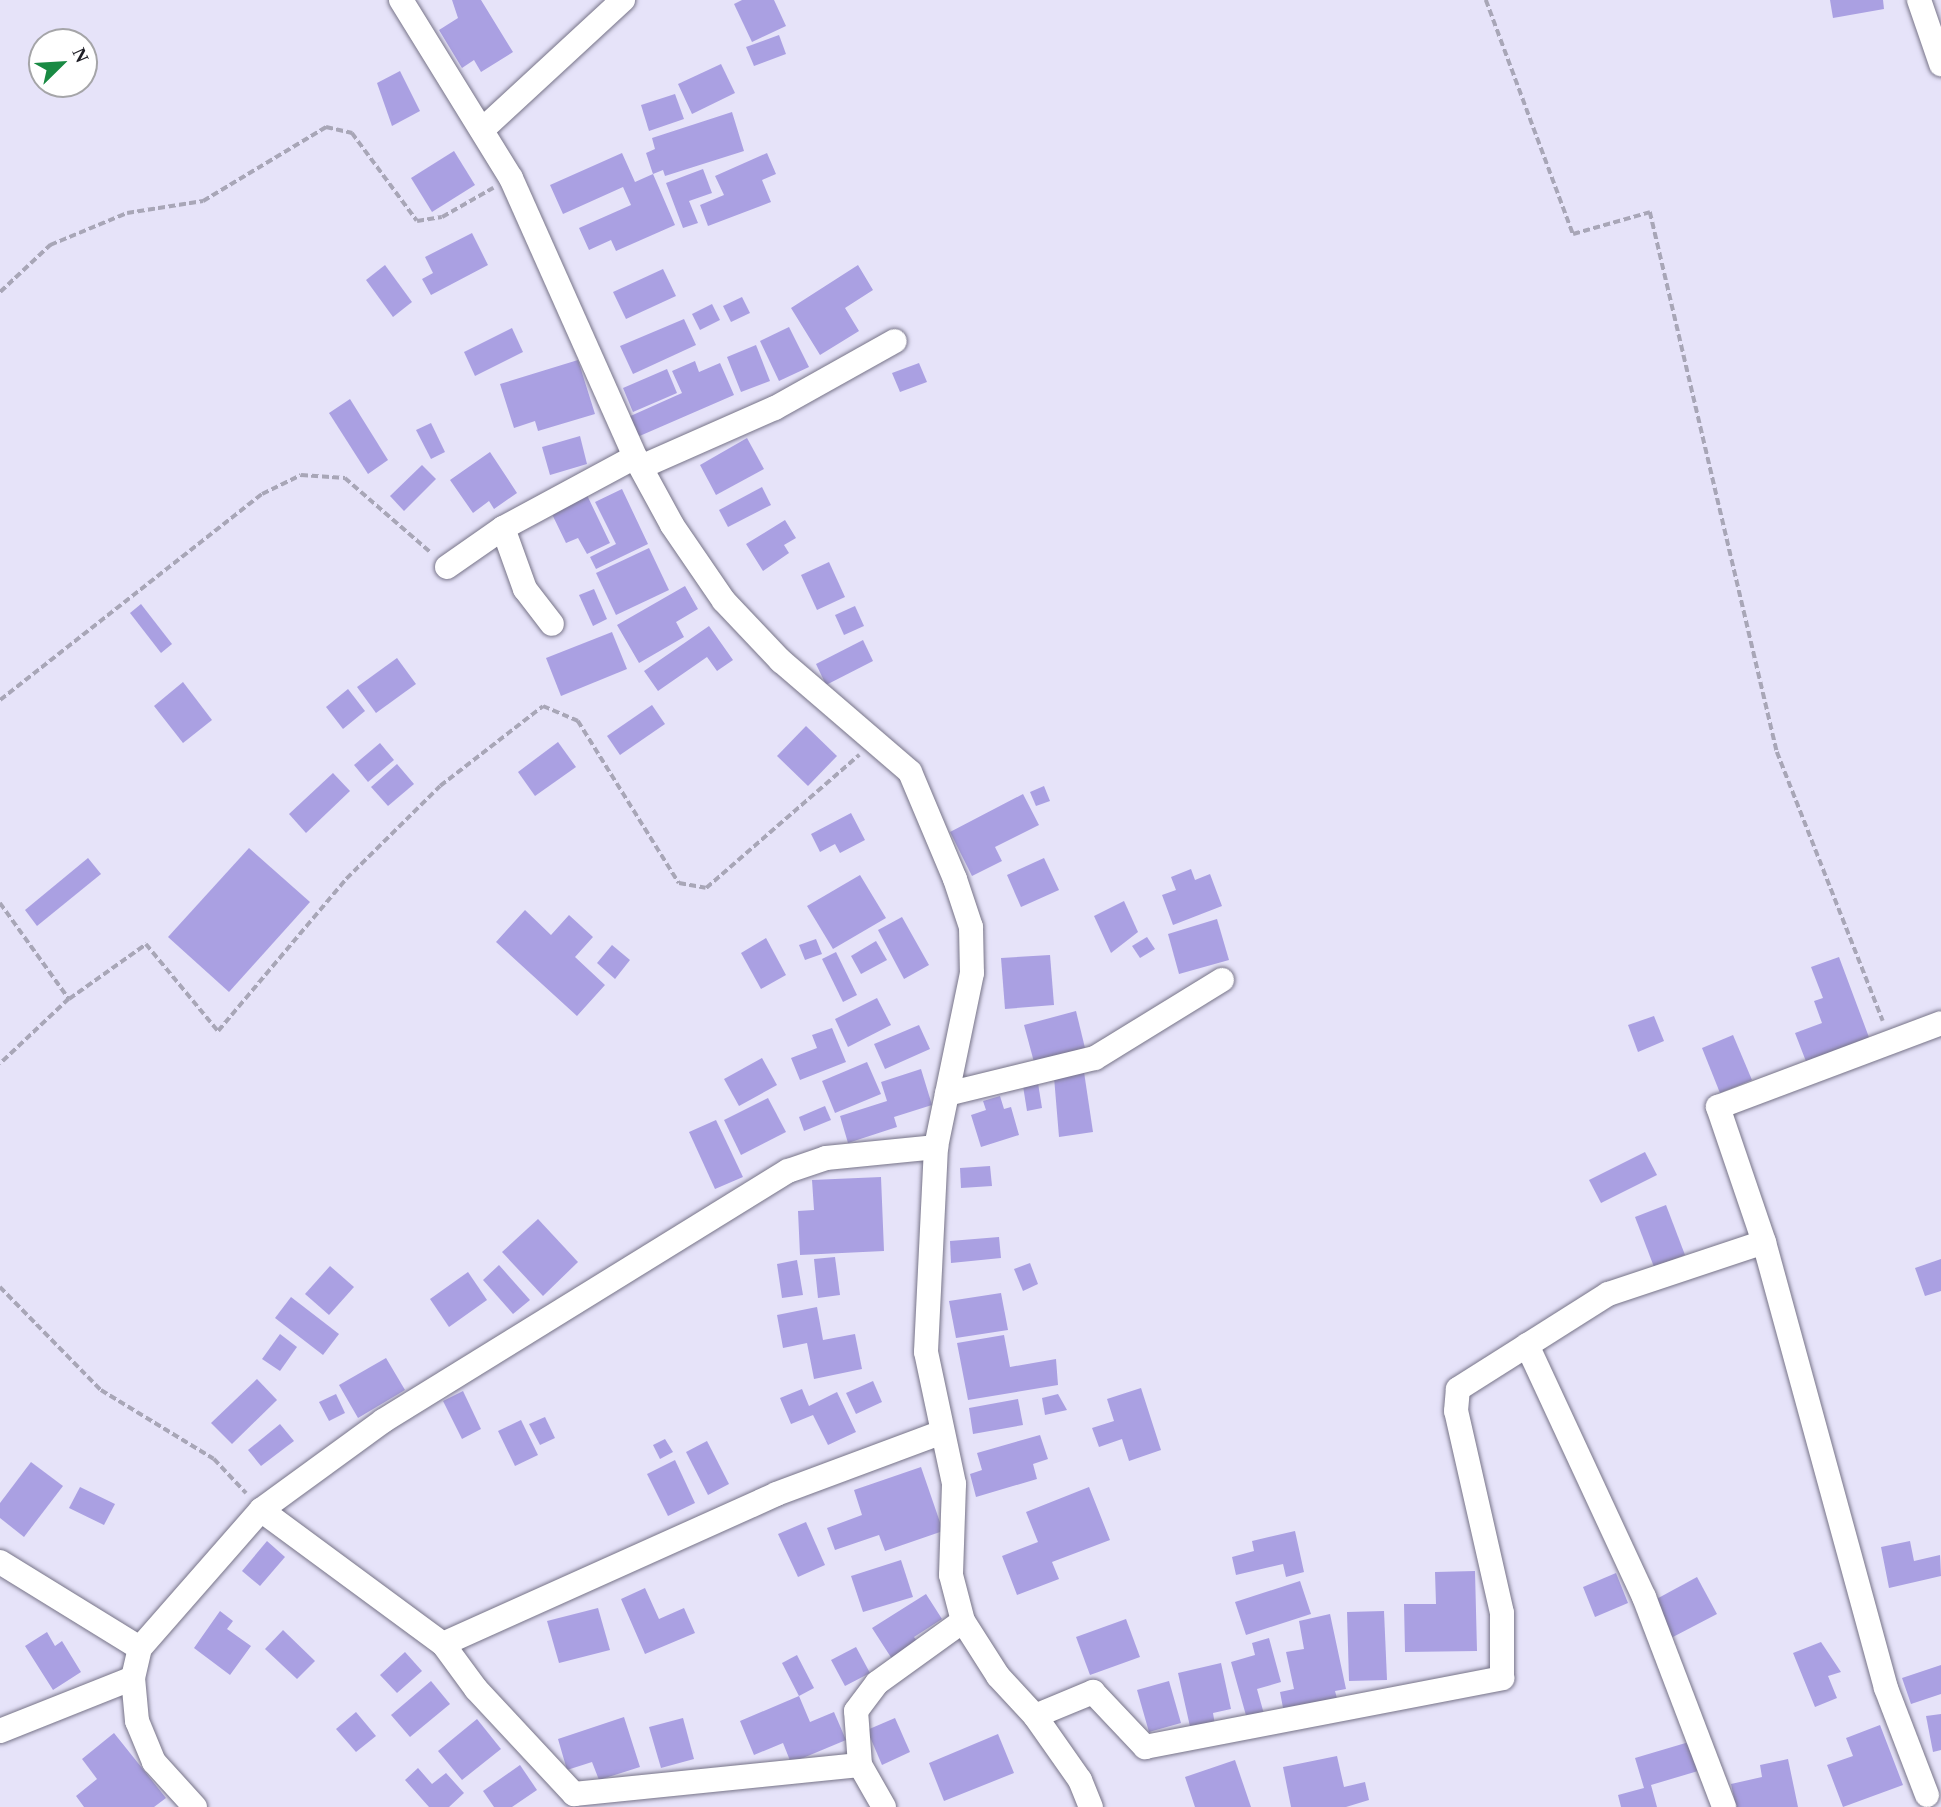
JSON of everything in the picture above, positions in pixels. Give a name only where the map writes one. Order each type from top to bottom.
[{"type":"street","points":[[401,0],[511,178],[638,462],[724,601],[781,662],[876,740],[910,772],[971,927],[972,973],[936,1147],[926,1352],[940,1433],[954,1484],[951,1575],[963,1620],[998,1676],[1035,1716],[1080,1780],[1091,1807]]},
{"type":"street","points":[[482,130],[623,0]]},
{"type":"street","points":[[1919,0],[1941,64]]},
{"type":"street","points":[[447,567],[503,528],[638,462],[775,408],[895,341]]},
{"type":"street","points":[[503,528],[525,589],[552,624]]},
{"type":"street","points":[[947,1094],[1095,1058],[1222,980]]},
{"type":"street","points":[[1926,1797],[1859,1597],[1764,1242],[1718,1107],[1941,1023]]},
{"type":"street","points":[[195,1807],[154,1762],[137,1721],[133,1678],[140,1648],[261,1510],[383,1421],[788,1171],[827,1158],[936,1147]]},
{"type":"street","points":[[1035,1716],[1093,1692],[1145,1747],[1502,1678],[1502,1613],[1456,1412],[1458,1389],[1608,1294],[1764,1242]]},
{"type":"street","points":[[1527,1345],[1644,1597],[1724,1807]]},
{"type":"street","points":[[443,1644],[776,1494],[940,1433]]},
{"type":"street","points":[[261,1510],[443,1644],[476,1689],[577,1800],[860,1765]]},
{"type":"street","points":[[0,1562],[140,1648]]},
{"type":"street","points":[[884,1807],[860,1765],[856,1711],[877,1683],[963,1620]]},
{"type":"street","points":[[0,1731],[133,1678]]},
{"type":"path","points":[[1486,0],[1573,234],[1650,212],[1777,752],[1891,1042]]},
{"type":"path","points":[[0,292],[50,245],[127,213],[203,201],[326,127],[352,133],[417,221],[442,217],[511,178]]},
{"type":"path","points":[[0,700],[262,494],[301,475],[345,478],[447,567]]},
{"type":"path","points":[[0,1064],[69,999],[146,944],[218,1031],[346,879],[440,786],[543,706],[578,721],[679,883],[706,888],[876,740]]},
{"type":"path","points":[[0,903],[69,999]]},
{"type":"path","points":[[0,1287],[101,1390],[214,1459],[261,1510]]},
{"type":"building","points":[[452,0],[481,0],[513,52],[481,72],[474,60],[462,68],[439,30],[458,18]]},
{"type":"building","points":[[742,0],[774,0],[786,26],[752,42],[734,4]]},
{"type":"building","points":[[1830,0],[1883,0],[1884,9],[1833,18]]},
{"type":"building","points":[[779,35],[786,54],[754,66],[746,47]]},
{"type":"building","points":[[721,64],[735,93],[692,114],[678,84]]},
{"type":"building","points":[[400,71],[420,111],[392,126],[377,83]]},
{"type":"building","points":[[675,94],[684,119],[649,131],[641,105]]},
{"type":"building","points":[[732,112],[744,151],[665,176],[663,170],[653,174],[646,153],[655,149],[652,138]]},
{"type":"building","points":[[454,151],[475,185],[432,212],[411,178]]},
{"type":"building","points":[[622,153],[635,182],[653,174],[675,225],[616,251],[611,240],[589,250],[579,228],[631,205],[623,187],[563,214],[550,185]]},
{"type":"building","points":[[767,153],[776,174],[762,180],[771,202],[708,226],[700,205],[724,195],[715,176]]},
{"type":"building","points":[[703,169],[712,193],[689,201],[698,223],[683,228],[666,183]]},
{"type":"building","points":[[472,233],[488,265],[431,295],[422,279],[433,273],[425,257]]},
{"type":"building","points":[[385,265],[412,302],[393,317],[366,280]]},
{"type":"building","points":[[858,265],[873,290],[845,308],[859,331],[820,355],[791,308]]},
{"type":"building","points":[[663,269],[676,296],[626,319],[613,292]]},
{"type":"building","points":[[742,297],[750,313],[731,322],[723,306]]},
{"type":"building","points":[[712,304],[720,320],[700,330],[692,314]]},
{"type":"building","points":[[684,319],[696,345],[633,374],[620,346]]},
{"type":"building","points":[[789,327],[809,367],[779,381],[760,341]]},
{"type":"building","points":[[512,328],[523,352],[475,376],[464,352]]},
{"type":"building","points":[[756,345],[770,381],[741,392],[727,357]]},
{"type":"building","points":[[578,360],[595,414],[538,431],[535,421],[514,428],[500,384]]},
{"type":"building","points":[[695,361],[699,372],[720,363],[734,395],[635,438],[626,418],[682,393],[672,371]]},
{"type":"building","points":[[919,363],[927,382],[900,392],[892,373]]},
{"type":"building","points":[[667,369],[677,393],[633,412],[623,388]]},
{"type":"building","points":[[350,399],[388,460],[368,474],[329,413]]},
{"type":"building","points":[[431,423],[445,452],[431,459],[416,430]]},
{"type":"building","points":[[580,436],[587,464],[550,475],[542,447]]},
{"type":"building","points":[[747,438],[764,469],[716,495],[700,465]]},
{"type":"building","points":[[490,452],[517,493],[494,509],[489,501],[473,513],[450,480]]},
{"type":"building","points":[[422,465],[436,479],[404,511],[390,496]]},
{"type":"building","points":[[762,487],[771,505],[728,527],[719,510]]},
{"type":"building","points":[[622,489],[648,544],[596,569],[590,557],[616,544],[595,502]]},
{"type":"building","points":[[586,493],[610,543],[587,554],[578,538],[566,543],[550,510]]},
{"type":"building","points":[[785,520],[796,538],[784,545],[789,553],[763,571],[746,544]]},
{"type":"building","points":[[649,548],[669,590],[616,615],[596,573]]},
{"type":"building","points":[[829,562],[845,597],[817,610],[801,575]]},
{"type":"building","points":[[685,586],[698,609],[676,622],[684,637],[639,663],[617,625]]},
{"type":"building","points":[[594,589],[607,619],[593,626],[579,595]]},
{"type":"building","points":[[141,604],[172,644],[161,653],[130,613]]},
{"type":"building","points":[[855,606],[864,626],[844,635],[835,615]]},
{"type":"building","points":[[709,626],[733,660],[717,671],[707,657],[658,691],[644,671]]},
{"type":"building","points":[[612,632],[627,669],[561,696],[546,658]]},
{"type":"building","points":[[863,640],[873,661],[826,685],[816,664]]},
{"type":"building","points":[[397,658],[416,684],[376,713],[357,687]]},
{"type":"building","points":[[183,682],[212,720],[183,743],[154,706]]},
{"type":"building","points":[[348,689],[365,711],[343,729],[326,707]]},
{"type":"building","points":[[652,705],[665,724],[620,755],[607,736]]},
{"type":"building","points":[[806,726],[837,756],[808,786],[777,756]]},
{"type":"building","points":[[558,742],[576,767],[535,796],[518,772]]},
{"type":"building","points":[[380,743],[394,760],[368,782],[354,765]]},
{"type":"building","points":[[397,764],[414,784],[388,806],[371,787]]},
{"type":"building","points":[[333,773],[350,791],[306,833],[289,814]]},
{"type":"building","points":[[1044,786],[1050,801],[1036,806],[1030,792]]},
{"type":"building","points":[[1023,794],[1039,825],[995,847],[1002,861],[972,876],[950,832]]},
{"type":"building","points":[[851,813],[865,840],[840,853],[835,844],[820,852],[811,834]]},
{"type":"building","points":[[249,848],[310,902],[229,992],[168,937]]},
{"type":"building","points":[[88,858],[101,874],[37,926],[25,910]]},
{"type":"building","points":[[1044,858],[1059,890],[1021,907],[1007,875]]},
{"type":"building","points":[[1191,869],[1195,880],[1210,874],[1222,906],[1173,925],[1162,895],[1176,890],[1171,877]]},
{"type":"building","points":[[860,875],[886,918],[833,949],[807,906]]},
{"type":"building","points":[[1124,901],[1138,932],[1111,953],[1094,916]]},
{"type":"building","points":[[525,910],[551,935],[569,915],[593,937],[575,957],[605,985],[577,1016],[496,942]]},
{"type":"building","points":[[902,917],[929,965],[904,979],[878,930]]},
{"type":"building","points":[[1217,919],[1229,960],[1179,974],[1168,934]]},
{"type":"building","points":[[1147,937],[1155,949],[1140,958],[1132,946]]},
{"type":"building","points":[[766,938],[786,975],[761,989],[741,953]]},
{"type":"building","points":[[816,939],[822,954],[805,960],[799,945]]},
{"type":"building","points":[[876,941],[887,960],[861,974],[851,956]]},
{"type":"building","points":[[612,945],[630,960],[615,979],[597,963]]},
{"type":"building","points":[[836,952],[857,995],[843,1002],[822,959]]},
{"type":"building","points":[[1050,955],[1054,1005],[1005,1009],[1001,958]]},
{"type":"building","points":[[1839,957],[1870,1040],[1807,1064],[1795,1033],[1822,1023],[1814,1001],[1823,998],[1811,967]]},
{"type":"building","points":[[877,998],[891,1025],[848,1047],[835,1019]]},
{"type":"building","points":[[1076,1011],[1085,1048],[1034,1062],[1024,1025]]},
{"type":"building","points":[[1654,1016],[1664,1041],[1638,1052],[1628,1025]]},
{"type":"building","points":[[919,1025],[930,1049],[885,1069],[874,1044]]},
{"type":"building","points":[[832,1028],[846,1062],[800,1080],[791,1058],[817,1048],[812,1035]]},
{"type":"building","points":[[1733,1035],[1752,1080],[1720,1093],[1702,1048]]},
{"type":"building","points":[[762,1058],[777,1085],[739,1106],[724,1079]]},
{"type":"building","points":[[867,1062],[881,1094],[835,1113],[822,1081]]},
{"type":"building","points":[[921,1069],[932,1105],[894,1117],[897,1127],[848,1143],[840,1116],[887,1101],[881,1082]]},
{"type":"building","points":[[1084,1072],[1093,1132],[1059,1137],[1054,1077]]},
{"type":"building","points":[[1038,1083],[1042,1108],[1027,1111],[1023,1086]]},
{"type":"building","points":[[1000,1096],[1004,1109],[1011,1107],[1019,1135],[981,1147],[971,1115],[986,1110],[983,1101]]},
{"type":"building","points":[[768,1098],[786,1132],[741,1155],[724,1120]]},
{"type":"building","points":[[825,1106],[831,1120],[804,1131],[799,1117]]},
{"type":"building","points":[[716,1120],[743,1177],[715,1189],[689,1132]]},
{"type":"building","points":[[1645,1152],[1657,1175],[1601,1203],[1589,1180]]},
{"type":"building","points":[[990,1166],[992,1186],[961,1188],[960,1168]]},
{"type":"building","points":[[881,1177],[884,1251],[800,1255],[798,1211],[814,1210],[812,1180]]},
{"type":"building","points":[[1666,1205],[1685,1255],[1654,1267],[1635,1217]]},
{"type":"building","points":[[538,1219],[578,1262],[543,1296],[502,1252]]},
{"type":"building","points":[[999,1237],[1001,1258],[951,1263],[950,1241]]},
{"type":"building","points":[[835,1257],[840,1295],[818,1298],[814,1259]]},
{"type":"building","points":[[1941,1259],[1941,1291],[1925,1296],[1915,1268]]},
{"type":"building","points":[[797,1260],[803,1295],[782,1298],[777,1264]]},
{"type":"building","points":[[1030,1263],[1038,1284],[1023,1291],[1014,1269]]},
{"type":"building","points":[[499,1265],[530,1300],[513,1314],[483,1280]]},
{"type":"building","points":[[330,1266],[354,1287],[329,1315],[305,1294]]},
{"type":"building","points":[[468,1272],[487,1300],[449,1327],[430,1299]]},
{"type":"building","points":[[1001,1293],[1008,1330],[956,1338],[949,1301]]},
{"type":"building","points":[[291,1297],[339,1334],[323,1355],[275,1318]]},
{"type":"building","points":[[817,1307],[823,1340],[855,1334],[862,1369],[814,1379],[807,1343],[783,1348],[777,1315]]},
{"type":"building","points":[[280,1334],[297,1347],[280,1371],[262,1359]]},
{"type":"building","points":[[1004,1335],[1010,1367],[1056,1359],[1058,1385],[968,1400],[957,1343]]},
{"type":"building","points":[[386,1358],[405,1390],[358,1418],[339,1385]]},
{"type":"building","points":[[257,1379],[277,1400],[232,1444],[211,1423]]},
{"type":"building","points":[[873,1381],[882,1402],[856,1414],[846,1393]]},
{"type":"building","points":[[1141,1388],[1161,1450],[1129,1461],[1122,1439],[1099,1447],[1092,1428],[1114,1421],[1107,1399]]},
{"type":"building","points":[[802,1389],[809,1406],[837,1392],[856,1432],[828,1445],[813,1415],[791,1424],[780,1398]]},
{"type":"building","points":[[463,1391],[481,1429],[462,1439],[443,1401]]},
{"type":"building","points":[[336,1394],[345,1413],[329,1421],[319,1402]]},
{"type":"building","points":[[1058,1394],[1067,1410],[1045,1415],[1042,1398]]},
{"type":"building","points":[[1018,1399],[1023,1425],[973,1434],[969,1408]]},
{"type":"building","points":[[545,1417],[555,1438],[540,1445],[529,1424]]},
{"type":"building","points":[[521,1420],[538,1455],[515,1466],[498,1431]]},
{"type":"building","points":[[280,1424],[294,1441],[261,1466],[248,1450]]},
{"type":"building","points":[[1040,1435],[1048,1459],[1033,1464],[1037,1479],[976,1497],[970,1474],[982,1470],[977,1453]]},
{"type":"building","points":[[665,1439],[673,1452],[660,1459],[653,1445]]},
{"type":"building","points":[[707,1441],[729,1484],[708,1495],[686,1452]]},
{"type":"building","points":[[675,1460],[695,1503],[668,1516],[647,1474]]},
{"type":"building","points":[[31,1462],[63,1486],[24,1537],[0,1518],[0,1503]]},
{"type":"building","points":[[921,1467],[943,1531],[885,1551],[879,1535],[835,1550],[827,1528],[862,1515],[854,1490]]},
{"type":"building","points":[[80,1487],[115,1504],[104,1525],[69,1508]]},
{"type":"building","points":[[1089,1487],[1110,1540],[1052,1562],[1059,1579],[1017,1595],[1002,1556],[1038,1542],[1026,1512]]},
{"type":"building","points":[[806,1522],[825,1565],[798,1577],[778,1534]]},
{"type":"building","points":[[1295,1531],[1304,1572],[1286,1577],[1283,1564],[1236,1575],[1232,1557],[1254,1551],[1252,1541]]},
{"type":"building","points":[[267,1541],[285,1557],[260,1586],[242,1571]]},
{"type":"building","points":[[1910,1541],[1914,1561],[1940,1555],[1941,1576],[1889,1588],[1881,1547]]},
{"type":"building","points":[[901,1560],[913,1597],[863,1612],[851,1576]]},
{"type":"building","points":[[1475,1571],[1477,1651],[1405,1652],[1404,1604],[1436,1604],[1435,1572]]},
{"type":"building","points":[[1616,1573],[1628,1603],[1595,1617],[1583,1587]]},
{"type":"building","points":[[1697,1577],[1717,1614],[1671,1638],[1651,1602]]},
{"type":"building","points":[[1300,1581],[1311,1614],[1246,1635],[1235,1602]]},
{"type":"building","points":[[645,1588],[659,1619],[684,1608],[695,1633],[645,1654],[621,1599]]},
{"type":"building","points":[[926,1594],[942,1619],[914,1637],[920,1645],[894,1662],[872,1628]]},
{"type":"building","points":[[598,1608],[610,1650],[559,1663],[547,1621]]},
{"type":"building","points":[[220,1611],[233,1621],[227,1629],[251,1646],[230,1675],[194,1648]]},
{"type":"building","points":[[1384,1611],[1387,1680],[1349,1681],[1347,1612]]},
{"type":"building","points":[[1330,1614],[1346,1689],[1335,1691],[1338,1702],[1284,1713],[1280,1692],[1294,1689],[1286,1652],[1304,1649],[1299,1621]]},
{"type":"building","points":[[1126,1619],[1140,1657],[1090,1675],[1076,1637]]},
{"type":"building","points":[[283,1630],[315,1661],[297,1679],[265,1649]]},
{"type":"building","points":[[47,1632],[55,1646],[62,1641],[81,1672],[53,1690],[25,1646]]},
{"type":"building","points":[[1269,1638],[1281,1682],[1257,1689],[1264,1714],[1247,1719],[1231,1662],[1255,1655],[1252,1643]]},
{"type":"building","points":[[1821,1642],[1841,1672],[1828,1676],[1837,1698],[1815,1707],[1793,1653]]},
{"type":"building","points":[[856,1647],[870,1673],[845,1686],[831,1660]]},
{"type":"building","points":[[405,1652],[422,1671],[397,1693],[380,1675]]},
{"type":"building","points":[[797,1655],[814,1688],[799,1696],[782,1663]]},
{"type":"building","points":[[1221,1663],[1231,1709],[1213,1713],[1215,1725],[1191,1731],[1178,1673]]},
{"type":"building","points":[[1941,1665],[1941,1694],[1911,1704],[1902,1678]]},
{"type":"building","points":[[431,1681],[450,1704],[410,1737],[391,1715]]},
{"type":"building","points":[[1169,1681],[1181,1723],[1149,1732],[1137,1690]]},
{"type":"building","points":[[799,1696],[810,1722],[834,1712],[846,1740],[791,1763],[783,1743],[754,1755],[740,1721]]},
{"type":"building","points":[[356,1712],[376,1736],[356,1752],[336,1729]]},
{"type":"building","points":[[1941,1714],[1941,1750],[1933,1752],[1926,1716]]},
{"type":"building","points":[[624,1717],[640,1767],[599,1780],[592,1762],[567,1770],[558,1739]]},
{"type":"building","points":[[683,1718],[694,1759],[661,1768],[649,1727]]},
{"type":"building","points":[[895,1718],[910,1752],[882,1765],[867,1730]]},
{"type":"building","points":[[477,1719],[501,1749],[462,1780],[438,1751]]},
{"type":"building","points":[[1880,1725],[1903,1785],[1843,1807],[1827,1765],[1853,1756],[1846,1738]]},
{"type":"building","points":[[114,1733],[166,1798],[154,1807],[84,1807],[76,1796],[97,1779],[82,1759]]},
{"type":"building","points":[[998,1734],[1014,1773],[944,1801],[929,1763]]},
{"type":"building","points":[[1689,1742],[1698,1771],[1651,1785],[1657,1807],[1621,1807],[1618,1795],[1644,1788],[1635,1758]]},
{"type":"building","points":[[1337,1756],[1344,1787],[1365,1782],[1369,1800],[1346,1807],[1291,1807],[1283,1767]]},
{"type":"building","points":[[1788,1759],[1798,1807],[1736,1807],[1731,1784],[1762,1777],[1760,1765]]},
{"type":"building","points":[[1235,1760],[1251,1807],[1195,1807],[1185,1777]]},
{"type":"building","points":[[520,1765],[537,1790],[512,1807],[494,1807],[483,1791]]},
{"type":"building","points":[[418,1768],[432,1784],[446,1773],[464,1793],[449,1807],[429,1807],[405,1780]]}]
